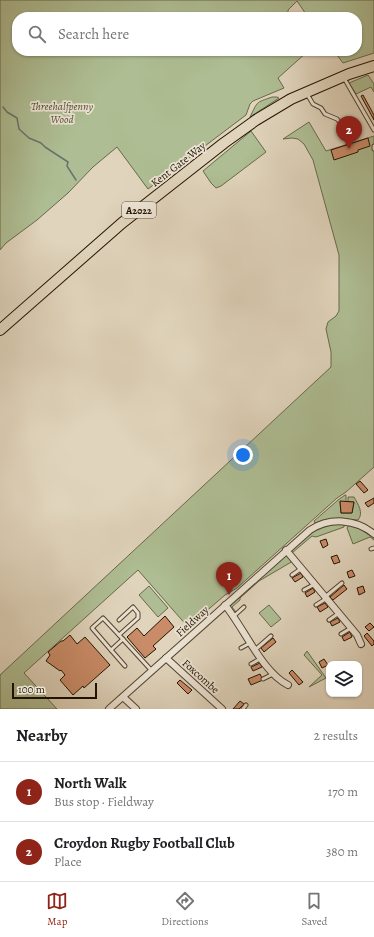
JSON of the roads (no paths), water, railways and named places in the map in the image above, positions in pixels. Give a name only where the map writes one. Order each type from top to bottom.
[{"type":"main road","name":"Kent Gate Way","points":[[0,330],[122,223],[256,120],[291,99],[306,92],[343,76],[374,66]]},
{"type":"street","name":"Fieldway","points":[[109,709],[310,530],[328,522],[339,521],[354,523],[374,534]]},
{"type":"street","points":[[286,550],[339,613],[360,639],[362,644]]},
{"type":"street","points":[[225,605],[273,674],[288,685]]},
{"type":"street","name":"Foxcombe","points":[[166,658],[222,709]]},
{"type":"street","points":[[123,697],[136,709]]},
{"type":"lane","points":[[343,76],[374,130]]},
{"type":"lane","points":[[306,92],[314,104],[321,108],[325,114],[337,119],[342,125]]},
{"type":"lane","points":[[292,575],[302,568]]},
{"type":"lane","points":[[316,605],[342,583]]},
{"type":"lane","points":[[304,590],[315,584]]},
{"type":"lane","points":[[119,620],[133,607],[138,613],[138,618],[119,635]]},
{"type":"lane","points":[[233,617],[244,607]]},
{"type":"lane","points":[[328,620],[339,613]]},
{"type":"lane","points":[[125,666],[92,628],[104,618],[152,671]]},
{"type":"lane","points":[[341,634],[351,628]]},
{"type":"lane","points":[[255,650],[272,636]]},
{"type":"lane","points":[[111,650],[123,639]]},
{"type":"lane","points":[[241,648],[251,643]]},
{"type":"lane","points":[[251,664],[262,658]]},
{"type":"lane","points":[[264,679],[273,674]]},
{"type":"lane","points":[[243,709],[246,705]]},
{"type":"waterway","points":[[3,107],[7,112],[17,118],[19,129],[29,138],[41,143],[68,162],[67,166],[76,180]]},
{"type":"place","name":"Croydon Rugby Football Club","points":[[349,149]]},
{"type":"place","name":"North Walk","points":[[229,595]]},
{"type":"park label","name":"Threehalfpenny Wood","points":[[62,112]]}]
